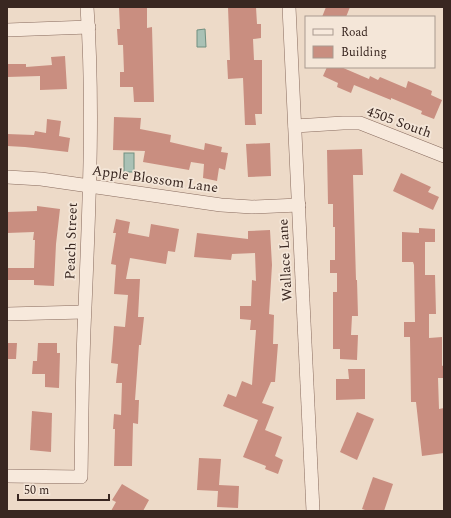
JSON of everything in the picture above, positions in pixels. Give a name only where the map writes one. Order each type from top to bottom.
[{"type":"street","name":"Peach Street","points":[[7,476],[81,477],[84,312],[90,187],[91,103],[87,7]]},
{"type":"street","name":"Wallace Lane","points":[[289,7],[313,511]]},
{"type":"street","points":[[7,30],[89,27]]},
{"type":"street","name":"4505 South","points":[[295,126],[360,123],[444,156]]},
{"type":"street","name":"Apple Blossom Lane","points":[[7,177],[41,179],[221,205],[252,206],[298,204]]},
{"type":"street","points":[[7,314],[84,312]]},
{"type":"shaded area","points":[[205,29],[206,47],[197,47],[197,30]]},
{"type":"shaded area","points":[[124,153],[134,153],[134,172],[124,172]]},
{"type":"building","points":[[119,7],[147,7],[147,28],[152,27],[154,102],[134,102],[133,87],[120,87],[120,72],[124,72],[123,45],[118,45],[117,29],[120,29]]},
{"type":"building","points":[[228,7],[256,7],[257,24],[261,24],[261,38],[253,39],[254,60],[262,60],[262,114],[255,114],[256,125],[245,125],[243,78],[228,79],[227,60],[230,60]]},
{"type":"building","points":[[326,7],[350,7],[346,16],[322,16]]},
{"type":"building","points":[[65,56],[67,89],[40,90],[40,76],[7,77],[7,64],[26,64],[26,67],[52,65],[51,57]]},
{"type":"building","points":[[327,68],[343,68],[369,79],[370,76],[378,80],[380,77],[406,88],[408,81],[432,91],[431,95],[442,100],[434,119],[421,114],[422,111],[354,85],[351,93],[337,87],[338,83],[323,76]]},
{"type":"building","points":[[114,117],[141,118],[140,129],[171,135],[170,142],[204,150],[205,143],[222,147],[221,152],[228,153],[225,170],[219,168],[217,181],[203,178],[204,164],[191,162],[189,170],[143,162],[145,151],[113,150]]},
{"type":"building","points":[[47,119],[61,121],[59,136],[70,138],[68,152],[7,146],[7,134],[34,135],[35,131],[46,133]]},
{"type":"building","points":[[270,143],[271,176],[248,177],[246,144]]},
{"type":"building","points":[[362,149],[363,175],[353,175],[358,316],[352,316],[351,335],[358,335],[357,360],[340,359],[340,349],[333,349],[333,292],[337,292],[337,273],[330,273],[330,260],[335,260],[335,227],[333,227],[333,204],[328,204],[327,150]]},
{"type":"building","points":[[401,173],[431,187],[428,192],[439,197],[433,210],[393,191]]},
{"type":"building","points":[[37,206],[60,209],[56,244],[54,286],[34,285],[34,280],[7,280],[7,268],[34,268],[35,240],[33,240],[34,232],[7,233],[7,212],[37,211]]},
{"type":"building","points":[[116,219],[130,222],[128,233],[149,237],[151,224],[179,229],[175,252],[168,251],[166,264],[130,258],[126,279],[140,279],[138,317],[144,317],[141,345],[139,345],[135,400],[139,400],[138,424],[133,423],[132,466],[114,466],[114,414],[121,415],[122,383],[116,383],[118,364],[111,363],[114,326],[125,327],[128,295],[114,294],[116,265],[111,264],[116,233],[113,233]]},
{"type":"building","points":[[419,228],[435,229],[435,242],[425,242],[425,275],[435,275],[436,314],[429,314],[429,338],[442,337],[442,366],[444,365],[444,378],[438,378],[439,409],[444,408],[444,453],[422,456],[416,402],[411,402],[410,337],[404,337],[404,322],[415,322],[414,265],[413,262],[402,262],[402,232],[419,233]]},
{"type":"building","points":[[270,230],[272,265],[269,314],[274,315],[273,344],[278,344],[275,382],[271,382],[262,403],[274,407],[265,430],[282,437],[275,456],[283,460],[278,474],[265,469],[266,466],[243,457],[258,420],[223,406],[228,394],[236,397],[242,381],[252,385],[256,330],[250,330],[251,320],[240,319],[240,306],[251,306],[252,280],[256,281],[255,253],[232,254],[231,260],[194,257],[197,233],[248,239],[248,231]]},
{"type":"building","points":[[7,343],[17,343],[16,359],[7,359]]},
{"type":"building","points":[[38,343],[57,343],[57,353],[60,353],[59,388],[45,387],[45,374],[32,374],[33,361],[37,361]]},
{"type":"building","points":[[348,369],[365,369],[365,399],[336,400],[336,379],[349,379]]},
{"type":"building","points":[[32,411],[52,413],[51,452],[30,450]]},
{"type":"building","points":[[357,412],[374,419],[357,460],[340,452]]},
{"type":"building","points":[[199,458],[221,459],[219,485],[239,486],[238,508],[217,507],[218,491],[197,490]]},
{"type":"building","points":[[373,477],[393,484],[384,511],[368,511],[362,509]]},
{"type":"building","points":[[122,484],[149,500],[143,511],[111,511],[116,502],[112,500]]}]
